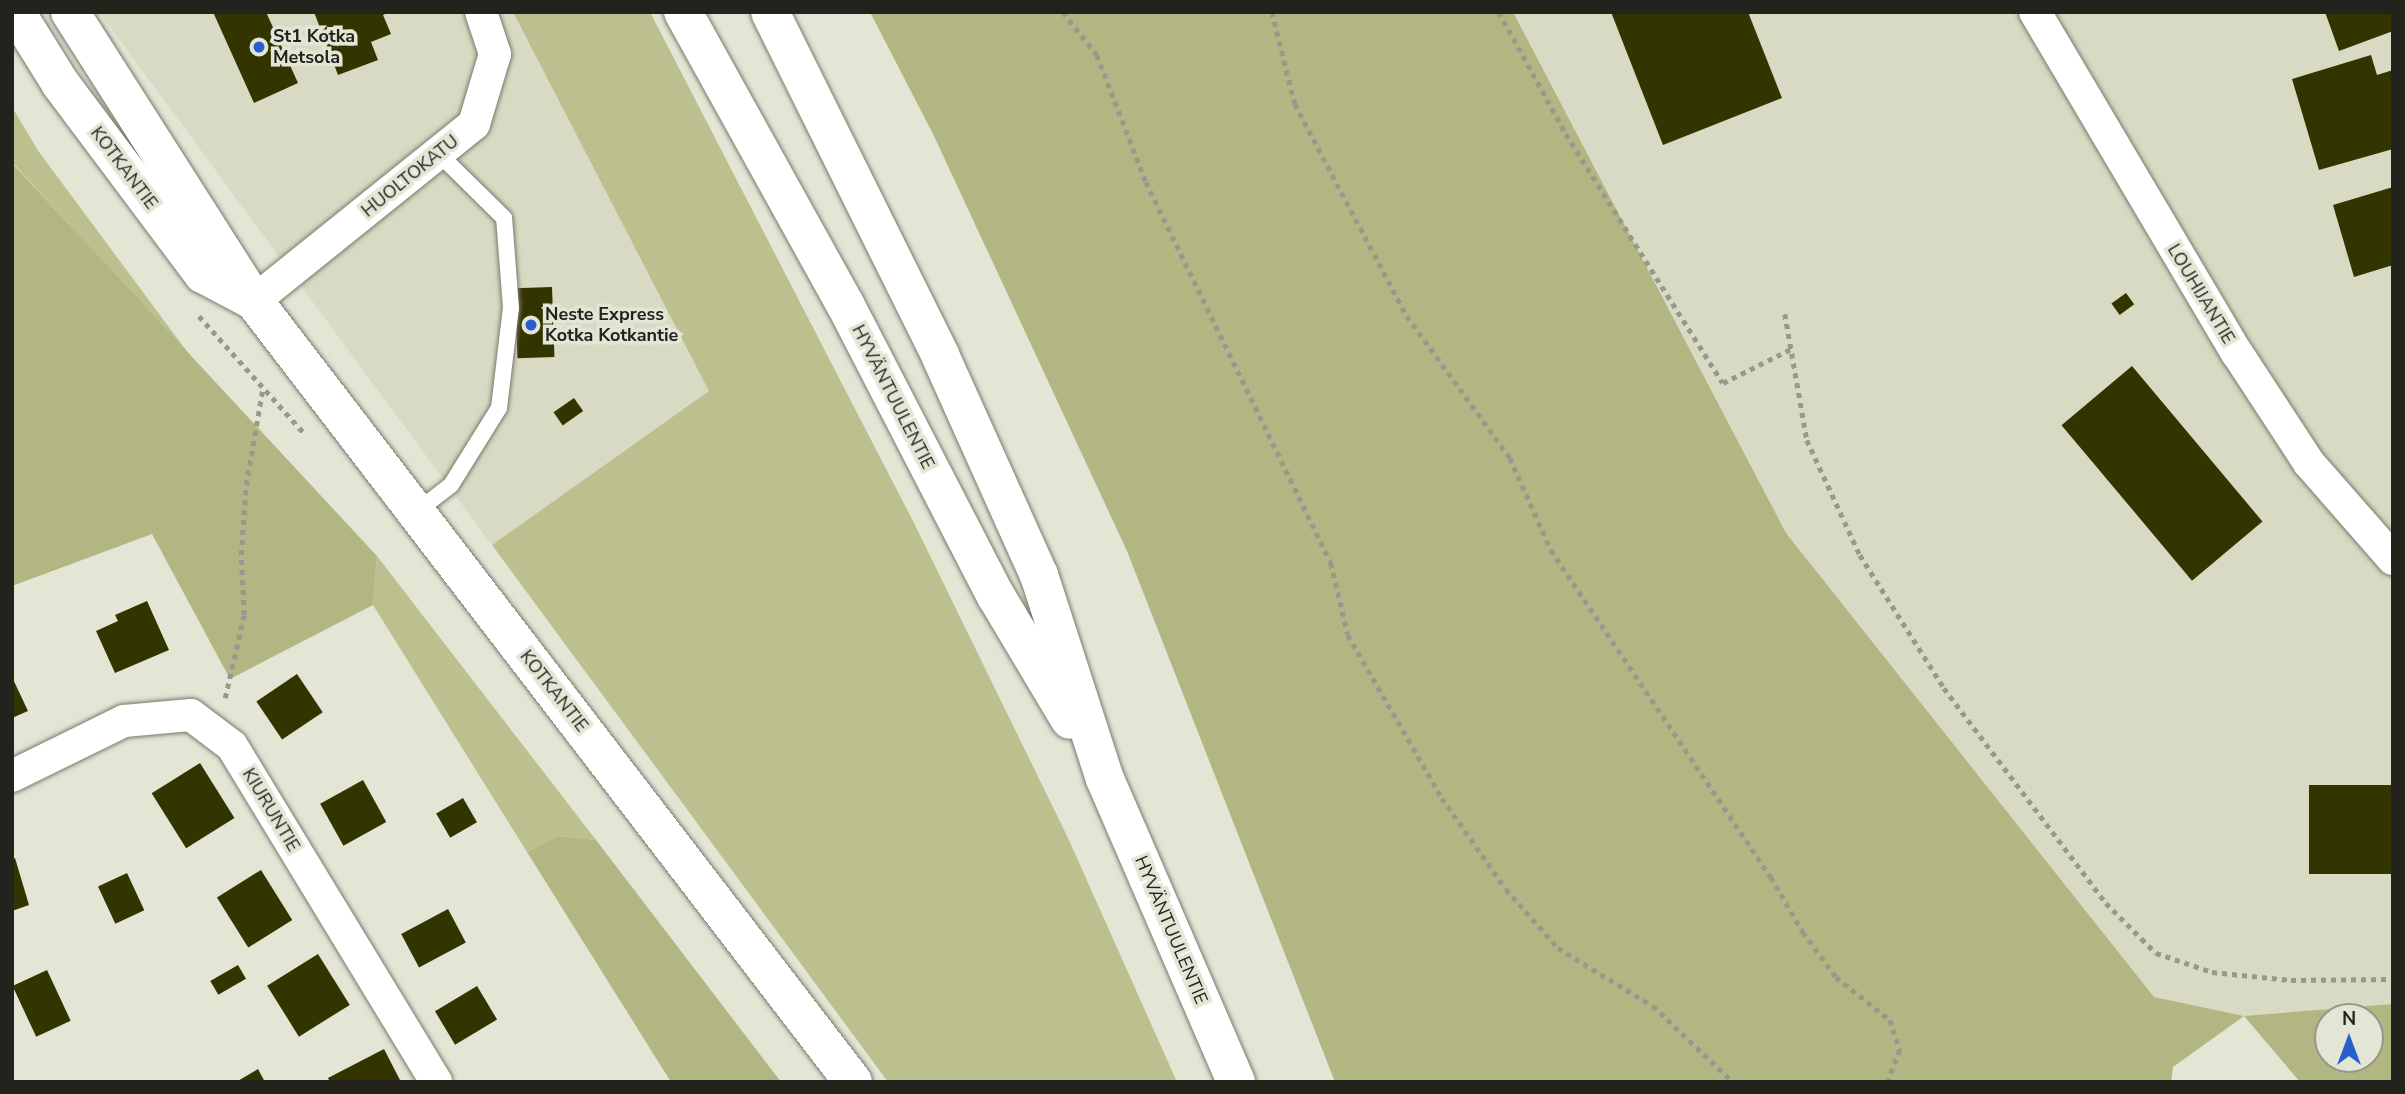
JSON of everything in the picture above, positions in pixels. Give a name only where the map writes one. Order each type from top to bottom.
[{"type":"main road","name":"KOTKANTIE","points":[[16,12],[60,83],[202,274],[254,301]]},
{"type":"main road","name":"KOTKANTIE","points":[[70,12],[254,301],[853,1082]]},
{"type":"main road","name":"HYVÄNTUULENTIE","points":[[683,12],[845,304],[996,596],[1105,779]]},
{"type":"main road","name":"HYVÄNTUULENTIE","points":[[770,12],[940,355],[1039,575],[1105,779],[1236,1082]]},
{"type":"street","name":"HUOLTOKATU","points":[[254,301],[474,124],[495,54],[481,12]]},
{"type":"street","name":"LOUHIJANTIE","points":[[2035,12],[2244,364],[2309,463],[2393,559]]},
{"type":"street","name":"KIURUNTIE","points":[[12,776],[124,721],[191,715],[232,746],[436,1082]]},
{"type":"lane","points":[[416,512],[451,485],[499,408],[511,308],[504,218],[439,154]]},
{"type":"path","points":[[1063,12],[1097,55],[1146,182],[1331,563],[1348,635],[1442,798],[1506,889],[1558,948],[1653,1006],[1733,1082]]},
{"type":"path","points":[[1272,12],[1295,104],[1407,316],[1510,458],[1551,550],[1771,877],[1802,932],[1836,977],[1890,1020],[1900,1050],[1888,1082]]},
{"type":"path","points":[[1499,12],[1566,134],[1723,383],[1791,349]]},
{"type":"path","points":[[1785,314],[1807,440],[1860,555],[1944,688],[2106,903],[2156,953],[2212,972],[2291,980],[2393,979]]},
{"type":"path","points":[[214,732],[244,615],[240,555],[263,387]]},
{"type":"shaded area","points":[[99,12],[513,12],[710,392],[492,545]]},
{"type":"shaded area","points":[[1513,12],[2393,12],[2393,1004],[2314,1003],[2314,1010],[2244,1016],[2154,997],[1786,533]]},
{"type":"green space","points":[[513,12],[650,12],[915,525],[1068,838],[1177,1082],[888,1082],[492,545],[709,391]]},
{"type":"green space","points":[[870,12],[1513,12],[1786,533],[2154,997],[2244,1016],[2173,1067],[2171,1082],[1335,1082],[1127,551],[934,136]]},
{"type":"green space","points":[[12,107],[39,152],[194,361],[12,162]]},
{"type":"green space","points":[[12,163],[377,556],[373,605],[230,679],[152,534],[12,586]]},
{"type":"green space","points":[[377,556],[596,840],[560,836],[527,852],[373,605]]},
{"type":"green space","points":[[559,836],[596,840],[781,1082],[671,1082],[527,852]]},
{"type":"green space","points":[[2393,1004],[2393,1082],[2300,1082],[2244,1016],[2314,1010],[2314,1073],[2384,1073],[2384,1005]]},
{"type":"building","points":[[213,12],[266,12],[298,83],[254,103]]},
{"type":"building","points":[[314,12],[389,12],[383,15],[391,34],[371,42],[378,60],[338,75]]},
{"type":"building","points":[[1611,12],[1748,12],[1782,98],[1663,145]]},
{"type":"building","points":[[2325,12],[2393,12],[2393,31],[2339,51]]},
{"type":"building","points":[[2371,55],[2377,75],[2393,70],[2393,149],[2319,170],[2292,79]]},
{"type":"building","points":[[2393,187],[2393,265],[2354,277],[2333,205]]},
{"type":"building","points":[[552,287],[554,357],[517,358],[515,288]]},
{"type":"building","points":[[2126,293],[2134,304],[2120,315],[2111,304]]},
{"type":"building","points":[[2132,366],[2262,522],[2192,581],[2062,425]]},
{"type":"building","points":[[574,398],[583,411],[563,425],[554,412]]},
{"type":"building","points":[[147,601],[169,650],[115,673],[96,631],[118,621],[115,615]]},
{"type":"building","points":[[297,674],[323,712],[282,740],[256,701]]},
{"type":"building","points":[[12,677],[28,711],[12,718]]},
{"type":"building","points":[[200,763],[234,818],[186,848],[152,793]]},
{"type":"building","points":[[363,780],[386,822],[343,846],[320,804]]},
{"type":"building","points":[[2309,785],[2393,785],[2393,874],[2309,874]]},
{"type":"building","points":[[463,798],[477,822],[450,838],[436,814]]},
{"type":"building","points":[[15,858],[29,905],[12,911],[12,859]]},
{"type":"building","points":[[261,870],[292,920],[248,948],[217,898]]},
{"type":"building","points":[[127,873],[144,910],[115,924],[98,887]]},
{"type":"building","points":[[448,909],[466,943],[419,967],[401,934]]},
{"type":"building","points":[[318,954],[350,1005],[299,1037],[267,986]]},
{"type":"building","points":[[238,965],[246,979],[218,995],[210,981]]},
{"type":"building","points":[[47,970],[71,1021],[36,1037],[13,986]]},
{"type":"building","points":[[477,986],[497,1019],[455,1045],[435,1011]]},
{"type":"building","points":[[384,1049],[401,1082],[330,1082],[328,1078]]},
{"type":"building","points":[[258,1069],[265,1082],[236,1082]]},
{"type":"place","name":"St1 Kotka Metsola","points":[[259,47]]},
{"type":"place","name":"Neste Express Kotka Kotkantie","points":[[531,325]]}]
